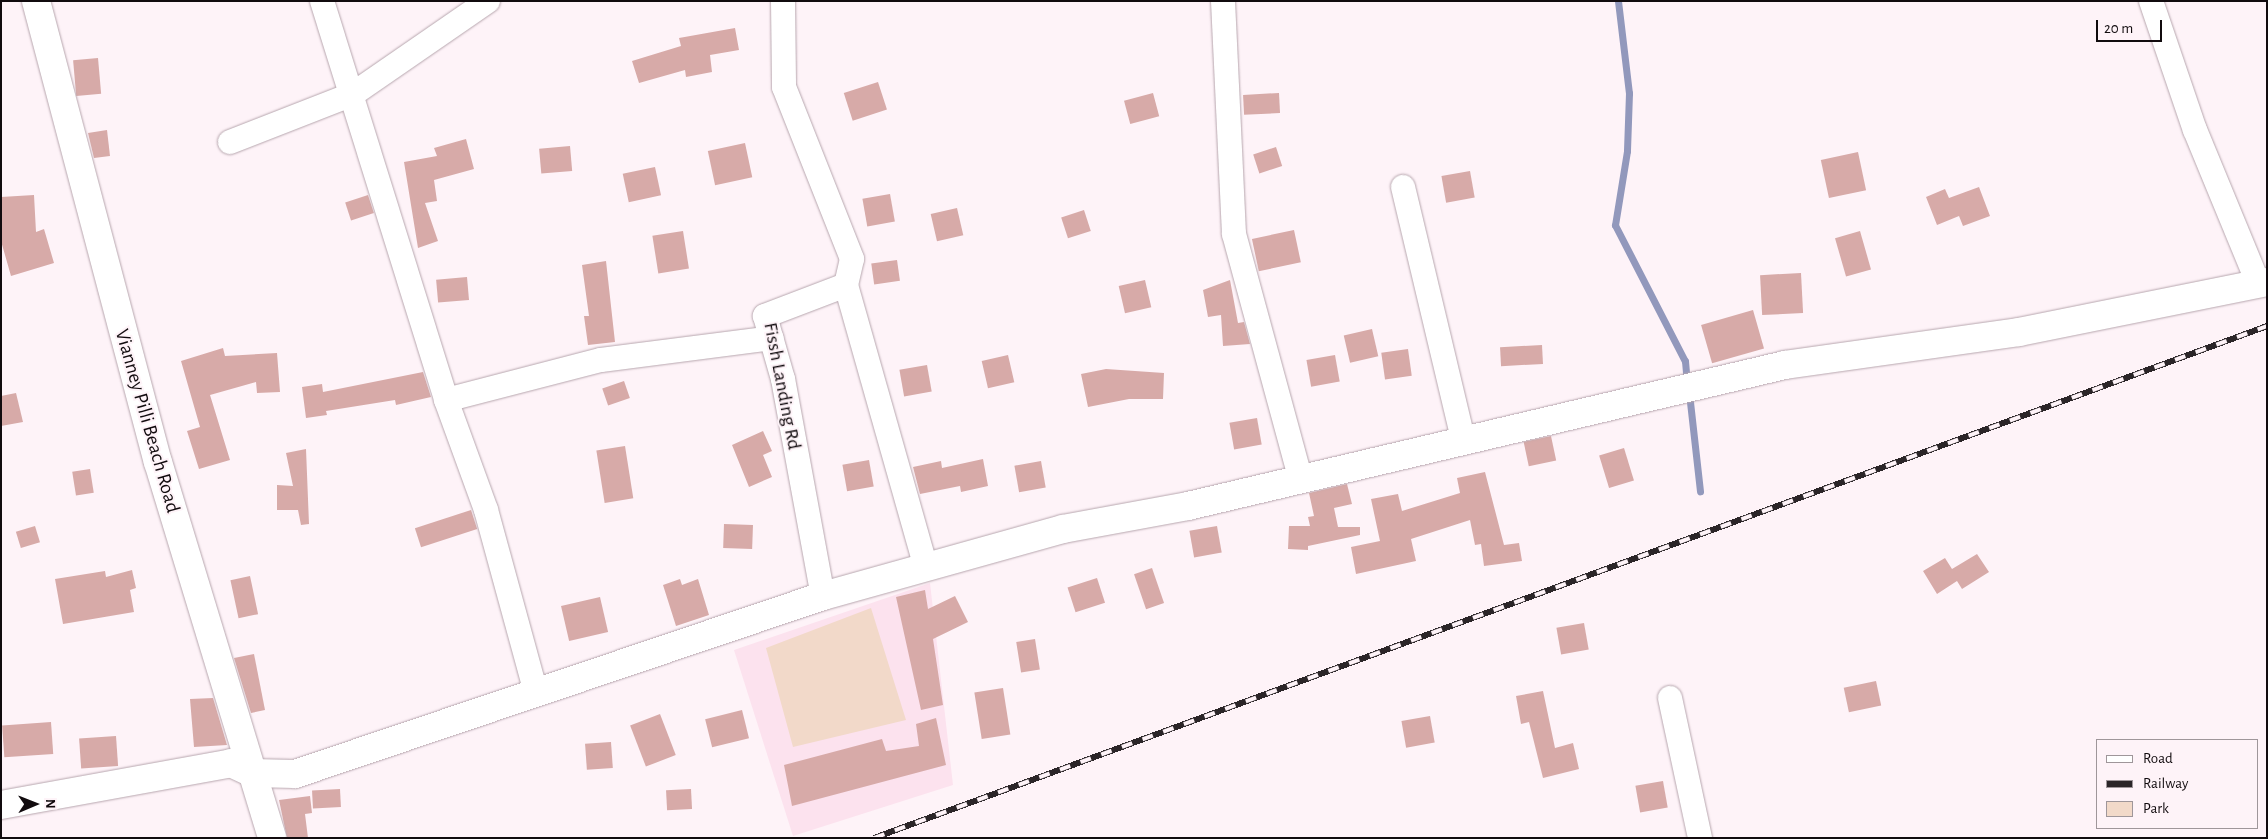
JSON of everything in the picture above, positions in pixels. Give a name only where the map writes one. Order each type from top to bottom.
[{"type":"main road","name":"Vianney Pilli Beach Road","points":[[36,1],[158,462],[272,838]]},
{"type":"main road","points":[[1,805],[231,763],[252,774],[295,774],[823,596],[1063,529],[1188,506],[1464,438],[1785,365],[2019,332],[2262,282]]},
{"type":"street","points":[[322,1],[353,94],[446,400],[486,510],[536,693]]},
{"type":"street","points":[[230,142],[353,94],[488,1]]},
{"type":"street","points":[[783,1],[784,87],[850,252],[852,267],[846,284],[926,567]]},
{"type":"street","points":[[1223,1],[1234,234],[1300,477]]},
{"type":"street","points":[[2151,1],[2195,130],[2262,282]]},
{"type":"street","points":[[1403,187],[1464,438]]},
{"type":"street","name":"Fissh Landing Rd","points":[[823,596],[772,338],[765,316],[846,284]]},
{"type":"street","points":[[446,400],[601,360],[772,338]]},
{"type":"street","points":[[1670,698],[1700,838]]},
{"type":"shaded area","points":[[930,583],[953,785],[793,836],[734,650]]},
{"type":"green space","points":[[871,608],[906,720],[793,747],[766,648]]},
{"type":"building","points":[[735,28],[739,50],[710,55],[712,72],[686,77],[685,70],[639,83],[632,61],[681,46],[679,38]]},
{"type":"building","points":[[98,58],[101,94],[76,96],[73,60]]},
{"type":"building","points":[[878,82],[887,110],[853,121],[844,93]]},
{"type":"building","points":[[1153,93],[1159,116],[1130,124],[1124,101]]},
{"type":"building","points":[[1279,93],[1280,113],[1244,115],[1243,95]]},
{"type":"building","points":[[107,130],[110,156],[94,158],[88,133]]},
{"type":"building","points":[[466,139],[474,169],[434,180],[437,201],[425,203],[438,241],[418,248],[404,162],[437,156],[434,148]]},
{"type":"building","points":[[745,143],[752,177],[715,185],[708,151]]},
{"type":"building","points":[[570,146],[572,171],[541,174],[539,149]]},
{"type":"building","points":[[1276,147],[1282,166],[1259,173],[1253,154]]},
{"type":"building","points":[[1858,152],[1866,190],[1829,198],[1821,160]]},
{"type":"building","points":[[655,167],[661,195],[629,202],[623,174]]},
{"type":"building","points":[[1470,171],[1475,198],[1446,203],[1441,176]]},
{"type":"building","points":[[1979,187],[1990,216],[1963,226],[1959,216],[1937,225],[1926,197],[1945,189],[1949,198]]},
{"type":"building","points":[[890,194],[895,222],[867,226],[862,199]]},
{"type":"building","points":[[34,195],[36,232],[44,229],[54,263],[11,276],[1,241],[1,197]]},
{"type":"building","points":[[368,195],[374,213],[351,220],[345,202]]},
{"type":"building","points":[[957,208],[963,235],[937,241],[931,214]]},
{"type":"building","points":[[1084,210],[1091,231],[1068,238],[1061,217]]},
{"type":"building","points":[[1294,230],[1301,262],[1259,271],[1252,239]]},
{"type":"building","points":[[683,231],[689,269],[658,273],[652,236]]},
{"type":"building","points":[[1860,231],[1871,269],[1846,277],[1835,238]]},
{"type":"building","points":[[897,260],[900,281],[874,284],[871,264]]},
{"type":"building","points":[[606,261],[615,342],[588,345],[584,316],[589,316],[582,265]]},
{"type":"building","points":[[1801,273],[1803,313],[1762,315],[1760,275]]},
{"type":"building","points":[[467,277],[469,300],[438,303],[436,280]]},
{"type":"building","points":[[1145,280],[1151,307],[1125,313],[1119,286]]},
{"type":"building","points":[[1230,280],[1238,323],[1244,322],[1250,344],[1223,346],[1221,315],[1208,317],[1203,290]]},
{"type":"building","points":[[1753,310],[1764,348],[1712,363],[1701,325]]},
{"type":"building","points":[[1372,329],[1378,356],[1350,363],[1344,336]]},
{"type":"building","points":[[1542,345],[1543,364],[1501,366],[1500,347]]},
{"type":"building","points":[[223,348],[225,356],[277,353],[280,392],[257,393],[256,382],[210,395],[230,460],[199,469],[187,431],[200,427],[181,361]]},
{"type":"building","points":[[1408,349],[1412,376],[1385,379],[1381,353]]},
{"type":"building","points":[[1008,355],[1014,382],[988,388],[982,361]]},
{"type":"building","points":[[1335,355],[1340,382],[1311,387],[1306,360]]},
{"type":"building","points":[[927,365],[932,392],[904,396],[899,370]]},
{"type":"building","points":[[1106,369],[1164,373],[1163,399],[1129,399],[1088,407],[1081,374]]},
{"type":"building","points":[[423,372],[431,397],[396,405],[395,400],[326,411],[327,415],[306,418],[302,387],[322,384],[323,392]]},
{"type":"building","points":[[624,381],[630,398],[608,406],[602,388]]},
{"type":"building","points":[[16,393],[23,422],[1,426],[1,396]]},
{"type":"building","points":[[1257,418],[1262,445],[1234,449],[1229,423]]},
{"type":"building","points":[[763,431],[772,451],[763,455],[772,477],[749,487],[732,445]]},
{"type":"building","points":[[1551,436],[1556,460],[1529,466],[1524,442]]},
{"type":"building","points":[[625,446],[633,498],[605,503],[596,451]]},
{"type":"building","points":[[1624,448],[1634,481],[1609,488],[1599,456]]},
{"type":"building","points":[[306,449],[309,524],[301,525],[298,510],[277,510],[277,485],[293,486],[286,453]]},
{"type":"building","points":[[983,459],[988,486],[961,492],[960,486],[920,494],[913,467],[941,461],[942,468]]},
{"type":"building","points":[[869,460],[874,487],[847,491],[842,465]]},
{"type":"building","points":[[1041,461],[1046,488],[1019,492],[1014,466]]},
{"type":"building","points":[[90,469],[94,493],[76,496],[72,472]]},
{"type":"building","points":[[1485,472],[1504,545],[1519,543],[1522,561],[1484,566],[1481,544],[1475,545],[1470,520],[1411,539],[1416,561],[1356,574],[1351,547],[1380,541],[1371,499],[1398,494],[1402,511],[1460,493],[1457,478]]},
{"type":"building","points":[[1347,484],[1352,504],[1334,508],[1338,527],[1360,527],[1360,535],[1308,546],[1308,550],[1288,549],[1289,526],[1310,526],[1308,517],[1314,516],[1309,493]]},
{"type":"building","points":[[471,510],[477,529],[421,547],[415,528]]},
{"type":"building","points":[[724,524],[753,525],[752,549],[723,548]]},
{"type":"building","points":[[35,526],[40,542],[21,548],[16,532]]},
{"type":"building","points":[[1217,526],[1222,553],[1194,557],[1189,531]]},
{"type":"building","points":[[1977,554],[1989,572],[1962,589],[1957,581],[1937,594],[1923,571],[1945,558],[1952,569]]},
{"type":"building","points":[[1152,568],[1164,603],[1146,609],[1134,574]]},
{"type":"building","points":[[132,570],[136,588],[130,590],[134,612],[63,624],[55,579],[105,571],[106,577]]},
{"type":"building","points":[[250,576],[258,614],[239,618],[230,580]]},
{"type":"building","points":[[1097,578],[1105,603],[1076,612],[1068,588]]},
{"type":"building","points":[[680,579],[682,585],[698,579],[709,615],[676,626],[663,585]]},
{"type":"building","points":[[925,590],[928,609],[955,596],[968,622],[933,639],[943,705],[921,710],[896,597]]},
{"type":"building","points":[[600,597],[608,632],[569,641],[561,606]]},
{"type":"building","points":[[1584,623],[1589,650],[1561,654],[1556,628]]},
{"type":"building","points":[[1035,639],[1040,670],[1021,673],[1016,642]]},
{"type":"building","points":[[254,654],[265,710],[251,713],[234,658]]},
{"type":"building","points":[[1876,681],[1881,705],[1849,712],[1844,688]]},
{"type":"building","points":[[1003,688],[1010,734],[982,739],[974,693]]},
{"type":"building","points":[[1543,691],[1555,748],[1573,743],[1579,769],[1543,778],[1529,722],[1521,724],[1516,696]]},
{"type":"building","points":[[213,698],[227,745],[194,747],[190,699]]},
{"type":"building","points":[[742,710],[749,738],[712,747],[705,719]]},
{"type":"building","points":[[660,714],[676,755],[646,767],[630,725]]},
{"type":"building","points":[[1430,716],[1435,743],[1406,748],[1401,721]]},
{"type":"building","points":[[936,718],[946,765],[792,806],[784,765],[882,739],[886,751],[919,746],[916,724]]},
{"type":"building","points":[[51,722],[53,754],[4,757],[2,725]]},
{"type":"building","points":[[116,736],[118,766],[81,769],[79,739]]},
{"type":"building","points":[[611,742],[613,768],[587,770],[585,744]]},
{"type":"building","points":[[1663,781],[1668,808],[1640,812],[1635,786]]},
{"type":"building","points":[[340,789],[341,807],[313,808],[312,790]]},
{"type":"building","points":[[691,789],[692,809],[667,810],[666,790]]},
{"type":"building","points":[[310,796],[312,813],[305,814],[308,838],[287,838],[279,800]]},
{"type":"waterway","points":[[1618,1],[1629,93],[1627,151],[1615,225],[1685,361],[1687,382]]},
{"type":"waterway","points":[[1689,393],[1700,491]]},
{"type":"railway","points":[[874,838],[2267,326]]}]
